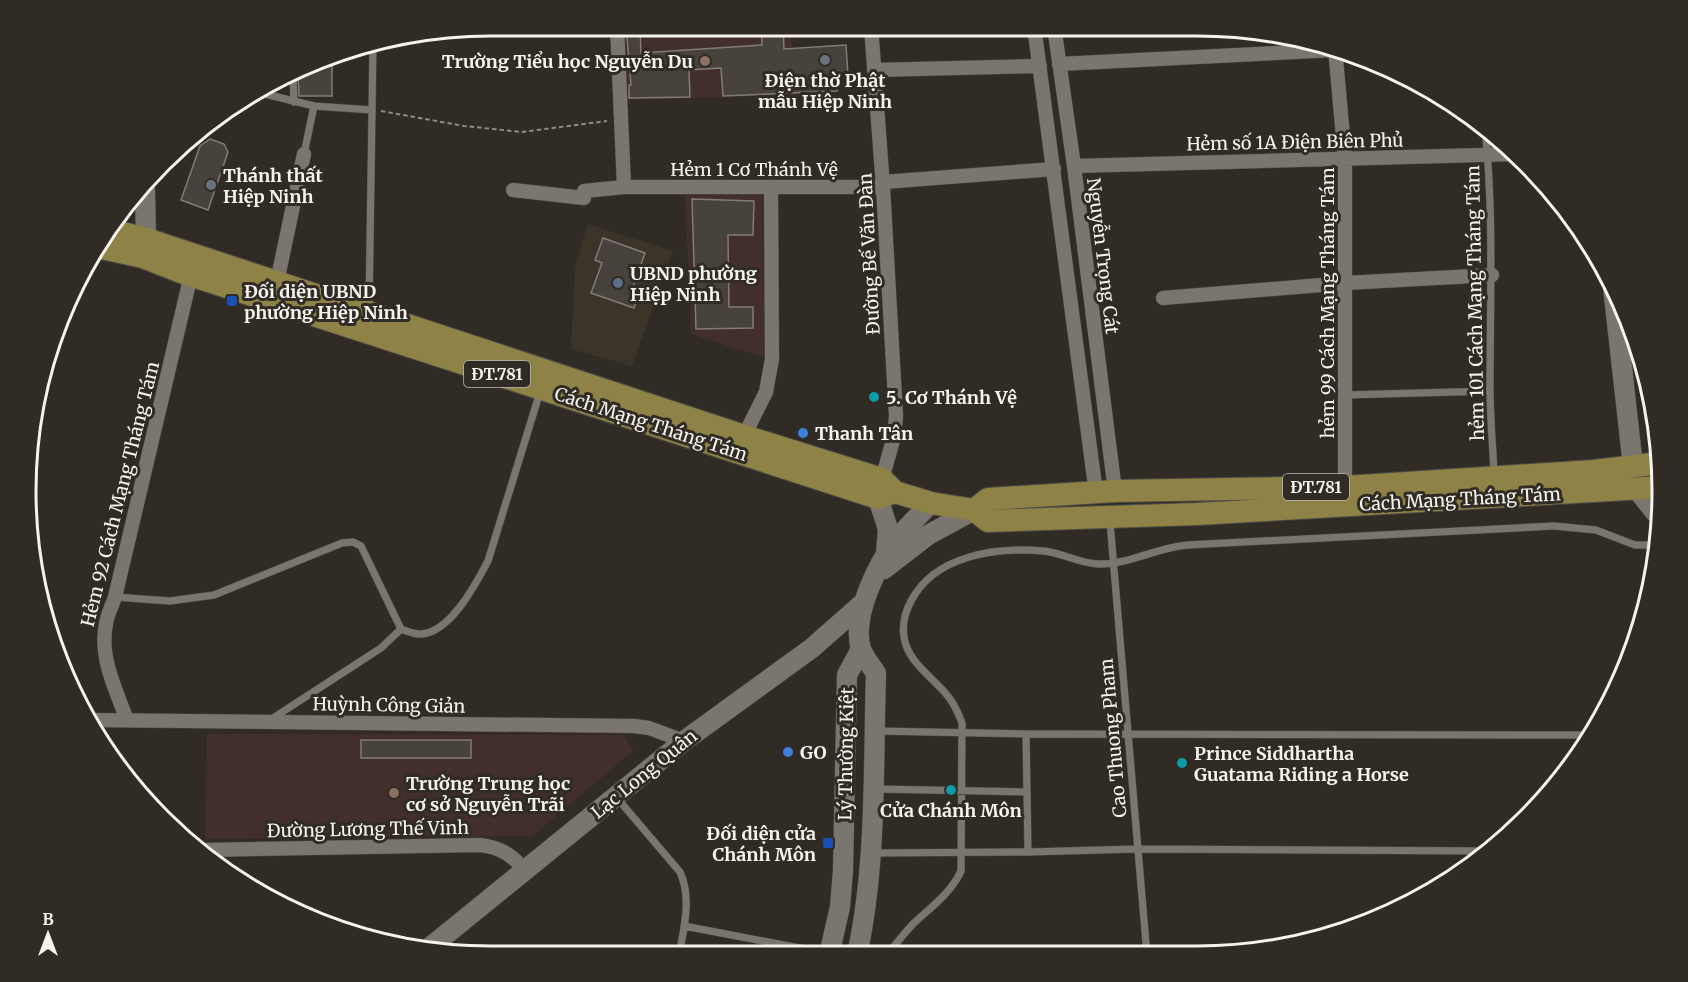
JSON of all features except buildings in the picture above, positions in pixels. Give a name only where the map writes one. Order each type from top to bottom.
[{"type":"main road","points":[[145,196],[145,248]]},
{"type":"main road","name":"Cách Mạng Tháng Tám","points":[[116,234],[191,275],[542,388],[931,503],[974,510],[988,520],[1109,518],[1197,513],[1635,477],[1651,468]]},
{"type":"main road","name":"Cách Mạng Tháng Tám","points":[[107,247],[145,248],[277,282],[744,436],[885,490]]},
{"type":"main road","points":[[1616,315],[1635,477],[1652,506]]},
{"type":"main road","name":"Cách Mạng Tháng Tám","points":[[974,510],[988,498],[1106,492],[1345,487],[1494,478],[1635,477],[1652,484]]},
{"type":"main road","points":[[885,490],[888,529],[885,556]]},
{"type":"main road","points":[[1196,490],[1197,513]]},
{"type":"main road","points":[[1106,492],[1109,518]]},
{"type":"main road","name":"Lạc Long Quân","points":[[861,649],[859,625],[863,603],[885,556],[898,538],[931,503]]},
{"type":"main road","name":"Lạc Long Quân","points":[[877,574],[928,535],[974,510]]},
{"type":"main road","name":"Lạc Long Quân","points":[[436,942],[684,741],[812,648],[863,603]]},
{"type":"main road","name":"Lý Thường Kiệt","points":[[832,946],[840,907],[843,872],[847,675],[861,649],[876,673],[872,853],[866,909],[859,946]]},
{"type":"street","points":[[617,36],[624,187]]},
{"type":"street","name":"Đường Bế Văn Đàn","points":[[872,36],[883,184],[896,416],[885,490]]},
{"type":"street","points":[[1036,36],[1054,169],[1106,492]]},
{"type":"street","name":"Nguyễn Trọng Cát","points":[[1055,36],[1074,166],[1106,492]]},
{"type":"street","points":[[1059,64],[1309,51]]},
{"type":"street","name":"hẻm 99 Cách Mạng Tháng Tám","points":[[1338,58],[1345,159],[1345,487]]},
{"type":"street","points":[[874,70],[1040,66]]},
{"type":"street","points":[[277,282],[304,154]]},
{"type":"street","name":"Hẻm số 1A Điện Biên Phủ","points":[[1074,166],[1503,154]]},
{"type":"street","name":"Hẻm 1 Cơ Thánh Vệ","points":[[513,190],[584,198],[584,191],[624,187],[771,188],[883,184],[1054,169]]},
{"type":"street","points":[[744,436],[766,392],[772,359],[771,188]]},
{"type":"street","name":"Hẻm 92 Cách Mạng Tháng Tám","points":[[127,720],[109,671],[104,648],[106,622],[115,597],[191,275]]},
{"type":"street","points":[[1163,298],[1345,283],[1492,275]]},
{"type":"street","name":"Huỳnh Công Giản","points":[[98,720],[634,726],[662,732],[684,741]]},
{"type":"street","name":"Đường Lương Thế Vinh","points":[[211,850],[480,845],[491,846],[508,853],[525,870]]},
{"type":"lane","points":[[369,312],[373,52]]},
{"type":"lane","points":[[293,82],[294,102]]},
{"type":"lane","points":[[267,95],[314,106],[372,110]]},
{"type":"lane","points":[[304,154],[314,106]]},
{"type":"lane","name":"hẻm 101 Cách Mạng Tháng Tám","points":[[1486,140],[1492,275],[1490,391],[1494,478]]},
{"type":"lane","points":[[401,629],[421,634],[439,628],[475,587],[488,561],[542,388]]},
{"type":"lane","points":[[1344,395],[1490,391]]},
{"type":"lane","name":"Cao Thuong Pham","points":[[1109,518],[1146,946]]},
{"type":"lane","points":[[894,946],[913,924],[936,904],[956,881],[961,871],[962,723],[958,711],[947,694],[908,650],[904,637],[906,612],[920,586],[934,572],[947,565],[974,556],[1041,551],[1097,564],[1125,561],[1158,549],[1186,545],[1554,526],[1583,528],[1635,546],[1648,545]]},
{"type":"lane","points":[[115,597],[170,601],[214,595],[332,546],[350,541],[356,543],[364,551],[401,629]]},
{"type":"lane","points":[[268,722],[381,648],[401,629]]},
{"type":"lane","points":[[874,731],[1026,734],[1581,735]]},
{"type":"lane","points":[[1026,734],[1028,852]]},
{"type":"lane","points":[[872,789],[1027,792]]},
{"type":"lane","points":[[616,796],[680,872],[686,889],[681,946]]},
{"type":"lane","points":[[872,853],[1137,849],[1475,851]]},
{"type":"lane","points":[[684,926],[785,946]]},
{"type":"path","points":[[372,110],[464,126],[522,132],[588,125],[621,118]]},
{"type":"shaded area","name":"Trường Tiểu học Nguyễn Du","points":[[617,36],[791,36],[794,95],[620,100]]},
{"type":"shaded area","points":[[685,194],[762,194],[765,358],[691,334]]},
{"type":"shaded area","name":"UBND phường Hiệp Ninh","points":[[588,224],[673,251],[632,366],[571,349],[575,267]]},
{"type":"shaded area","name":"Trường Trung học cơ sở Nguyễn Trãi","points":[[207,734],[624,735],[633,751],[532,836],[205,839]]},
{"type":"place","name":"Điện thờ Phật mẫu Hiệp Ninh","points":[[825,60]]},
{"type":"place","name":"Trường Tiểu học Nguyễn Du","points":[[705,61]]},
{"type":"place","name":"Thánh thất Hiệp Ninh","points":[[211,185]]},
{"type":"place","name":"UBND phường Hiệp Ninh","points":[[618,283]]},
{"type":"place","name":"Đối diện UBND phường Hiệp Ninh","points":[[232,301]]},
{"type":"place","name":"5. Cơ Thánh Vệ","points":[[874,397]]},
{"type":"place","name":"Thanh Tân","points":[[803,433]]},
{"type":"place","name":"GO","points":[[788,752]]},
{"type":"place","name":"Prince Siddhartha Guatama Riding a Horse","points":[[1182,763]]},
{"type":"place","name":"Cửa Chánh Môn","points":[[951,790]]},
{"type":"place","name":"Trường Trung học cơ sở Nguyễn Trãi","points":[[394,793]]},
{"type":"place","name":"Đối diện cửa Chánh Môn","points":[[828,843]]}]
